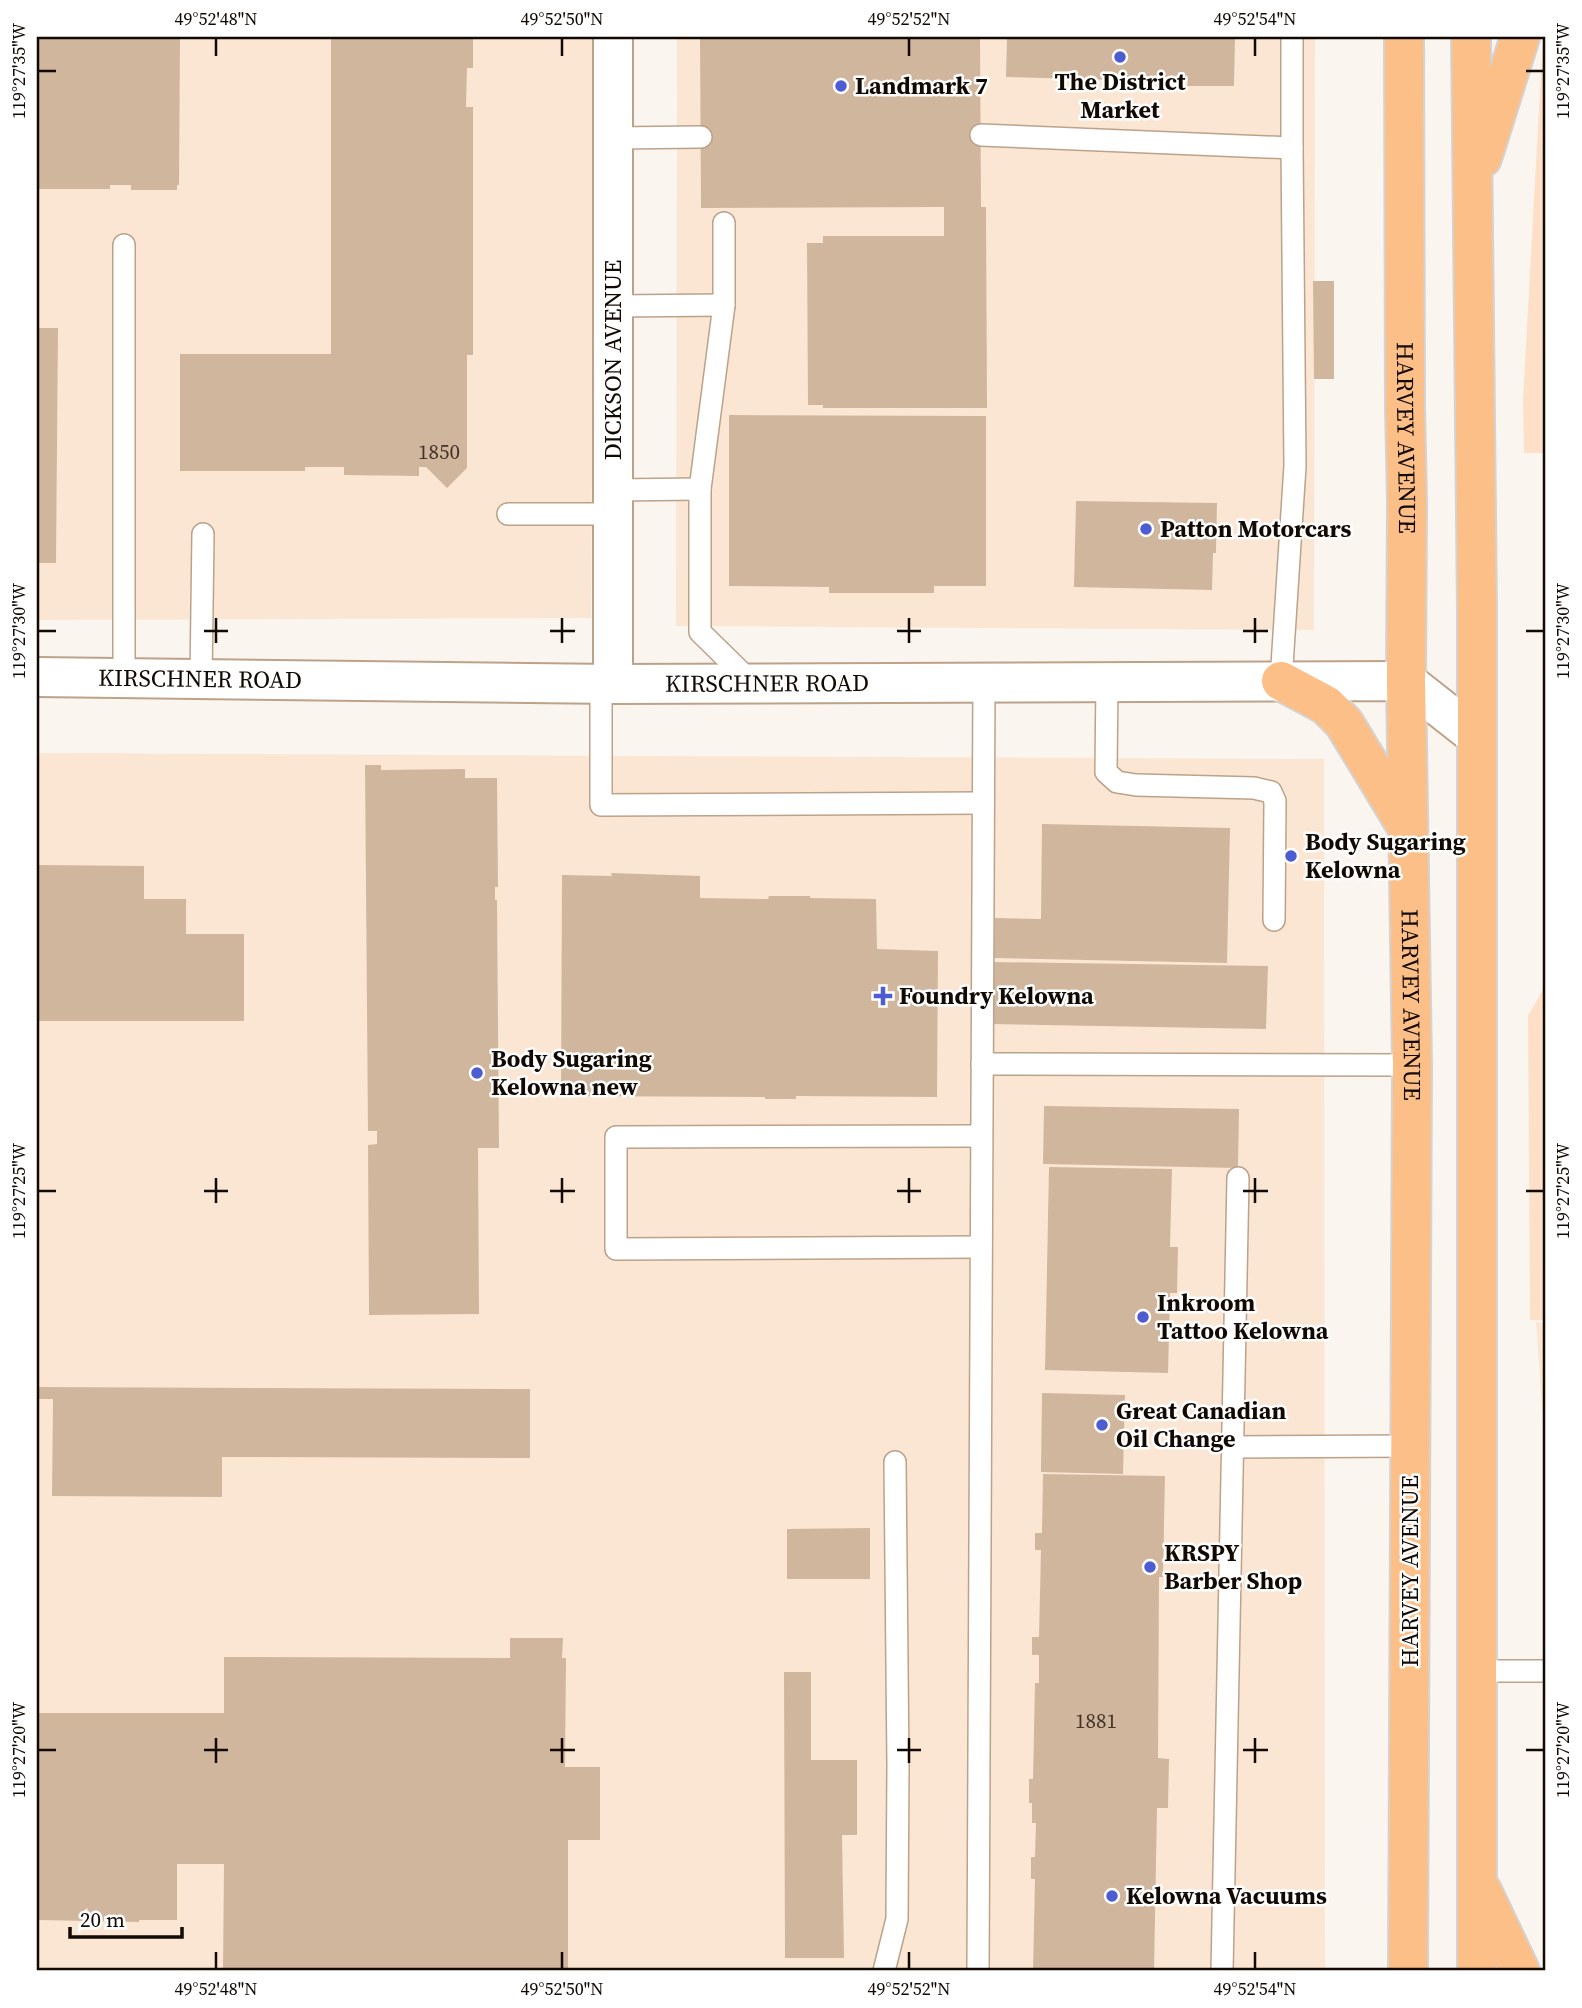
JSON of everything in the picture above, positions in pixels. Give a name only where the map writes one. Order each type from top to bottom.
[{"type":"highway","name":"HARVEY AVENUE","points":[[1401,1962],[1410,1446],[1412,1065],[1407,827],[1404,37]]},
{"type":"highway","points":[[1471,37],[1476,582],[1477,1971]]},
{"type":"highway","points":[[1472,190],[1520,37]]},
{"type":"highway","points":[[1281,681],[1326,705],[1344,723],[1407,827]]},
{"type":"highway","points":[[1477,1881],[1520,1971]]},
{"type":"street","name":"DICKSON AVENUE","points":[[607,683],[613,502],[613,37]]},
{"type":"street","name":"KIRSCHNER ROAD","points":[[37,677],[607,683],[1406,681]]},
{"type":"street","points":[[1406,681],[1476,736]]},
{"type":"lane","points":[[1281,681],[1295,466],[1293,37]]},
{"type":"lane","points":[[981,135],[1292,148]]},
{"type":"lane","points":[[613,138],[701,137]]},
{"type":"lane","points":[[724,223],[724,305],[700,489],[700,632],[752,683]]},
{"type":"lane","points":[[124,245],[124,678]]},
{"type":"lane","points":[[613,306],[724,305]]},
{"type":"lane","points":[[509,514],[700,489]]},
{"type":"lane","points":[[201,679],[203,534]]},
{"type":"lane","points":[[978,1971],[984,682]]},
{"type":"lane","points":[[1107,682],[1106,772],[1117,782],[1136,785],[1254,788],[1271,792],[1275,801],[1274,920]]},
{"type":"lane","points":[[607,683],[601,805],[983,803]]},
{"type":"lane","points":[[982,1064],[1412,1065]]},
{"type":"lane","points":[[981,1136],[616,1138],[616,1249],[981,1247]]},
{"type":"lane","points":[[1222,1971],[1238,1178]]},
{"type":"lane","points":[[1233,1447],[1410,1446]]},
{"type":"lane","points":[[884,1971],[897,1919],[895,1462]]},
{"type":"lane","points":[[1477,1671],[1545,1671]]},
{"type":"shaded area","points":[[37,37],[595,37],[591,618],[37,620]]},
{"type":"shaded area","points":[[677,37],[1315,37],[1314,630],[676,626]]},
{"type":"shaded area","points":[[1543,37],[1545,453],[1524,453],[1523,400]]},
{"type":"shaded area","points":[[37,753],[1324,759],[1325,1971],[37,1971]]},
{"type":"shaded area","points":[[1545,986],[1545,1320],[1530,1320],[1528,1016]]},
{"type":"shaded area","points":[[1536,1322],[1545,1323],[1545,1449]]},
{"type":"building","points":[[37,37],[180,37],[177,190],[131,190],[131,185],[110,185],[110,189],[37,189]]},
{"type":"building","points":[[331,37],[473,37],[473,68],[467,68],[466,107],[473,107],[473,355],[467,355],[467,468],[447,488],[426,467],[419,467],[419,476],[344,475],[344,467],[305,467],[305,471],[180,471],[180,354],[331,354]]},
{"type":"building","points":[[700,37],[980,37],[981,207],[986,207],[987,408],[823,408],[823,405],[808,405],[807,243],[823,243],[823,236],[944,236],[944,207],[701,208]]},
{"type":"building","name":"The District Market","points":[[1007,37],[1235,37],[1234,86],[1187,86],[1188,82],[1006,77]]},
{"type":"building","points":[[1313,281],[1334,281],[1334,379],[1314,379]]},
{"type":"building","points":[[37,328],[58,328],[56,563],[37,563]]},
{"type":"building","points":[[729,415],[986,416],[986,586],[934,586],[934,593],[829,593],[829,587],[729,586]]},
{"type":"building","name":"Patton Motorcars","points":[[1076,501],[1217,503],[1212,590],[1074,587]]},
{"type":"building","points":[[365,765],[381,765],[381,770],[465,769],[465,778],[497,778],[498,887],[495,887],[495,900],[499,1148],[478,1148],[479,1314],[369,1315],[368,1145],[377,1144],[377,1131],[368,1131]]},
{"type":"building","points":[[1042,824],[1230,828],[1227,963],[994,958],[995,918],[1041,919]]},
{"type":"building","points":[[37,865],[144,866],[144,899],[186,899],[186,934],[244,934],[244,1021],[37,1021]]},
{"type":"building","points":[[611,873],[700,876],[700,898],[768,899],[769,896],[810,896],[876,899],[877,949],[938,951],[937,1097],[796,1096],[796,1099],[765,1099],[561,1096],[562,875],[612,876]]},
{"type":"building","points":[[992,962],[1268,966],[1266,1029],[991,1024]]},
{"type":"building","points":[[1044,1106],[1239,1109],[1238,1168],[1043,1164]]},
{"type":"building","points":[[1049,1167],[1172,1169],[1170,1247],[1178,1247],[1177,1293],[1170,1293],[1168,1373],[1045,1370]]},
{"type":"building","points":[[37,1387],[530,1389],[530,1458],[222,1457],[222,1497],[52,1496],[53,1399],[37,1399]]},
{"type":"building","points":[[1042,1393],[1125,1395],[1123,1474],[1041,1472]]},
{"type":"building","points":[[1043,1474],[1165,1476],[1163,1577],[1159,1577],[1158,1758],[1169,1759],[1168,1808],[1157,1808],[1154,1971],[1033,1971],[1035,1879],[1031,1879],[1031,1857],[1035,1857],[1036,1823],[1032,1823],[1029,1779],[1033,1779],[1035,1683],[1039,1683],[1039,1655],[1032,1655],[1032,1637],[1039,1637],[1041,1550],[1035,1550],[1035,1533],[1042,1533]]},
{"type":"building","points":[[870,1528],[870,1579],[787,1579],[787,1529]]},
{"type":"building","points":[[510,1638],[563,1638],[562,1658],[566,1658],[565,1767],[600,1767],[600,1840],[568,1840],[568,1971],[223,1969],[224,1864],[177,1864],[177,1920],[37,1920],[37,1713],[224,1713],[224,1657],[510,1658]]},
{"type":"building","points":[[784,1672],[811,1672],[811,1760],[857,1760],[857,1835],[842,1835],[844,1958],[785,1958]]},
{"type":"place","name":"The District Market","points":[[1120,57]]},
{"type":"place","name":"Landmark 7","points":[[841,86]]},
{"type":"place","name":"Patton Motorcars","points":[[1146,529]]},
{"type":"place","name":"Body Sugaring Kelowna","points":[[1291,856]]},
{"type":"place","name":"Foundry Kelowna","points":[[883,996]]},
{"type":"place","name":"Body Sugaring Kelowna new","points":[[477,1073]]},
{"type":"place","name":"Inkroom Tattoo Kelowna","points":[[1143,1317]]},
{"type":"place","name":"Great Canadian Oil Change","points":[[1102,1425]]},
{"type":"place","name":"KRSPY Barber Shop","points":[[1150,1567]]},
{"type":"place","name":"Kelowna Vacuums","points":[[1112,1896]]}]
